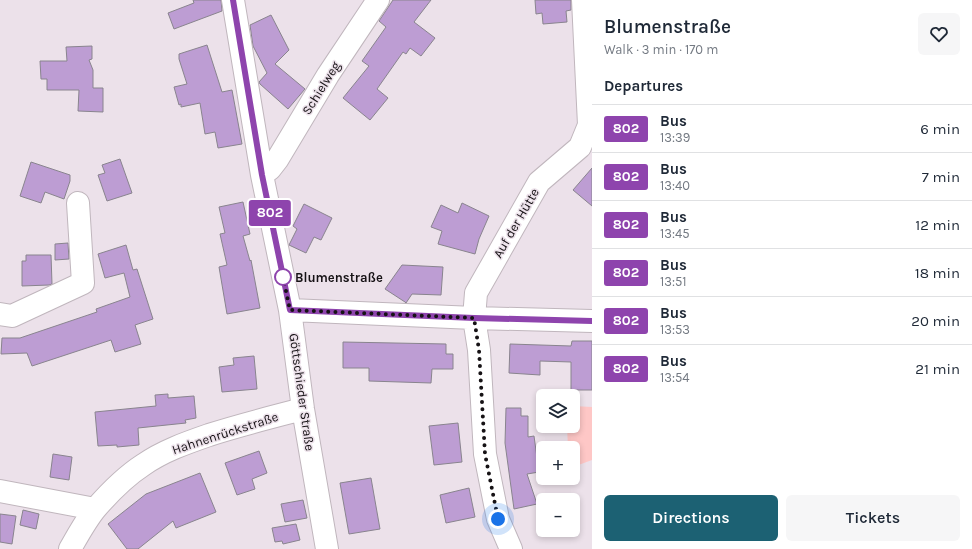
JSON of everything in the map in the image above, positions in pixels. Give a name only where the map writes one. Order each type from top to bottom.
[{"type":"street","name":"Göttschieder Straße","points":[[233,0],[262,175],[290,310],[303,409],[327,549]]},
{"type":"street","name":"Schielweg","points":[[262,175],[270,169],[277,160],[328,75],[378,0]]},
{"type":"street","name":"Auf der Hütte","points":[[510,549],[498,519],[485,454],[479,350],[474,318],[476,294],[539,182],[580,147],[589,125],[586,2]]},
{"type":"street","points":[[0,314],[12,316],[83,283],[78,203]]},
{"type":"street","points":[[290,310],[474,318],[592,321]]},
{"type":"street","name":"Hahnenrückstraße","points":[[70,549],[95,509],[125,479],[142,465],[163,453],[190,441],[235,426],[303,409]]},
{"type":"street","points":[[0,490],[95,509]]},
{"type":"shaded area","points":[[580,406],[592,407],[592,460],[580,464],[580,441],[568,441],[567,433],[580,433]]},
{"type":"building","points":[[193,0],[221,0],[222,11],[174,29],[168,13],[194,3]]},
{"type":"building","points":[[393,0],[431,0],[414,22],[435,38],[421,56],[410,48],[406,54],[403,52],[377,89],[388,98],[370,120],[343,98],[369,66],[362,61],[386,27],[379,21]]},
{"type":"building","points":[[535,0],[571,0],[571,10],[566,11],[567,22],[543,24],[542,13],[536,14]]},
{"type":"building","points":[[271,15],[289,50],[275,64],[305,89],[288,109],[259,82],[267,73],[253,46],[250,25]]},
{"type":"building","points":[[207,45],[222,92],[232,90],[242,144],[218,148],[215,132],[205,134],[200,103],[181,107],[181,104],[179,105],[174,87],[187,84],[179,59],[179,54]]},
{"type":"building","points":[[92,46],[92,59],[89,60],[93,70],[93,88],[103,88],[103,112],[78,111],[79,90],[47,90],[47,79],[41,79],[40,61],[67,61],[66,47]]},
{"type":"building","points":[[120,159],[132,193],[107,201],[98,175],[105,173],[102,165]]},
{"type":"building","points":[[31,162],[70,175],[70,181],[64,199],[45,192],[41,203],[20,196]]},
{"type":"building","points":[[592,168],[592,206],[573,190]]},
{"type":"building","points":[[243,202],[250,234],[243,236],[250,261],[251,260],[260,308],[227,314],[219,267],[227,265],[220,234],[225,233],[219,207]]},
{"type":"building","points":[[462,203],[489,216],[479,239],[475,254],[438,244],[442,231],[431,227],[441,205],[458,213]]},
{"type":"building","points":[[304,204],[332,218],[321,240],[314,237],[306,253],[289,245],[297,229],[293,226]]},
{"type":"building","points":[[68,243],[69,259],[55,260],[55,244]]},
{"type":"building","points":[[126,245],[133,270],[137,269],[153,319],[135,325],[141,344],[115,352],[111,340],[32,366],[27,353],[1,354],[2,338],[20,338],[97,312],[96,309],[130,297],[124,273],[105,278],[98,254]]},
{"type":"building","points":[[26,255],[51,255],[52,284],[22,286],[22,261],[26,261]]},
{"type":"building","points":[[402,265],[443,267],[441,295],[412,294],[406,303],[385,289]]},
{"type":"building","points":[[572,341],[592,341],[592,390],[571,389],[571,362],[540,361],[540,375],[509,373],[510,344],[571,346]]},
{"type":"building","points":[[343,342],[446,344],[446,354],[453,354],[453,369],[432,369],[431,383],[369,381],[369,368],[343,368]]},
{"type":"building","points":[[254,356],[257,389],[222,392],[219,367],[234,365],[233,358]]},
{"type":"building","points":[[168,394],[168,398],[194,396],[196,418],[185,420],[186,423],[138,428],[139,445],[117,447],[117,445],[98,446],[95,412],[156,406],[155,395]]},
{"type":"building","points":[[506,408],[521,408],[521,416],[528,416],[528,437],[534,436],[536,450],[536,472],[527,474],[536,504],[514,509],[505,443]]},
{"type":"building","points":[[458,423],[462,462],[434,465],[429,426]]},
{"type":"building","points":[[259,451],[267,473],[252,479],[255,489],[237,495],[225,463]]},
{"type":"building","points":[[53,454],[72,457],[69,480],[50,477]]},
{"type":"building","points":[[200,473],[216,512],[176,528],[173,521],[138,549],[127,549],[108,524],[146,494]]},
{"type":"building","points":[[371,478],[380,529],[349,534],[340,483]]},
{"type":"building","points":[[469,488],[475,517],[446,523],[440,495]]},
{"type":"building","points":[[303,500],[307,518],[285,522],[281,504]]},
{"type":"building","points":[[23,510],[39,514],[36,529],[20,525]]},
{"type":"building","points":[[0,514],[16,516],[12,544],[0,542]]},
{"type":"building","points":[[296,524],[300,540],[283,544],[282,541],[275,542],[272,528]]},
{"type":"bus line","name":"802","points":[[233,0],[262,175],[290,310],[474,318],[592,321]]},
{"type":"place","name":"Blumenstraße","points":[[283,277]]},
{"type":"route","points":[[283,277],[290,310],[474,318],[479,350],[485,454],[498,519]]}]
